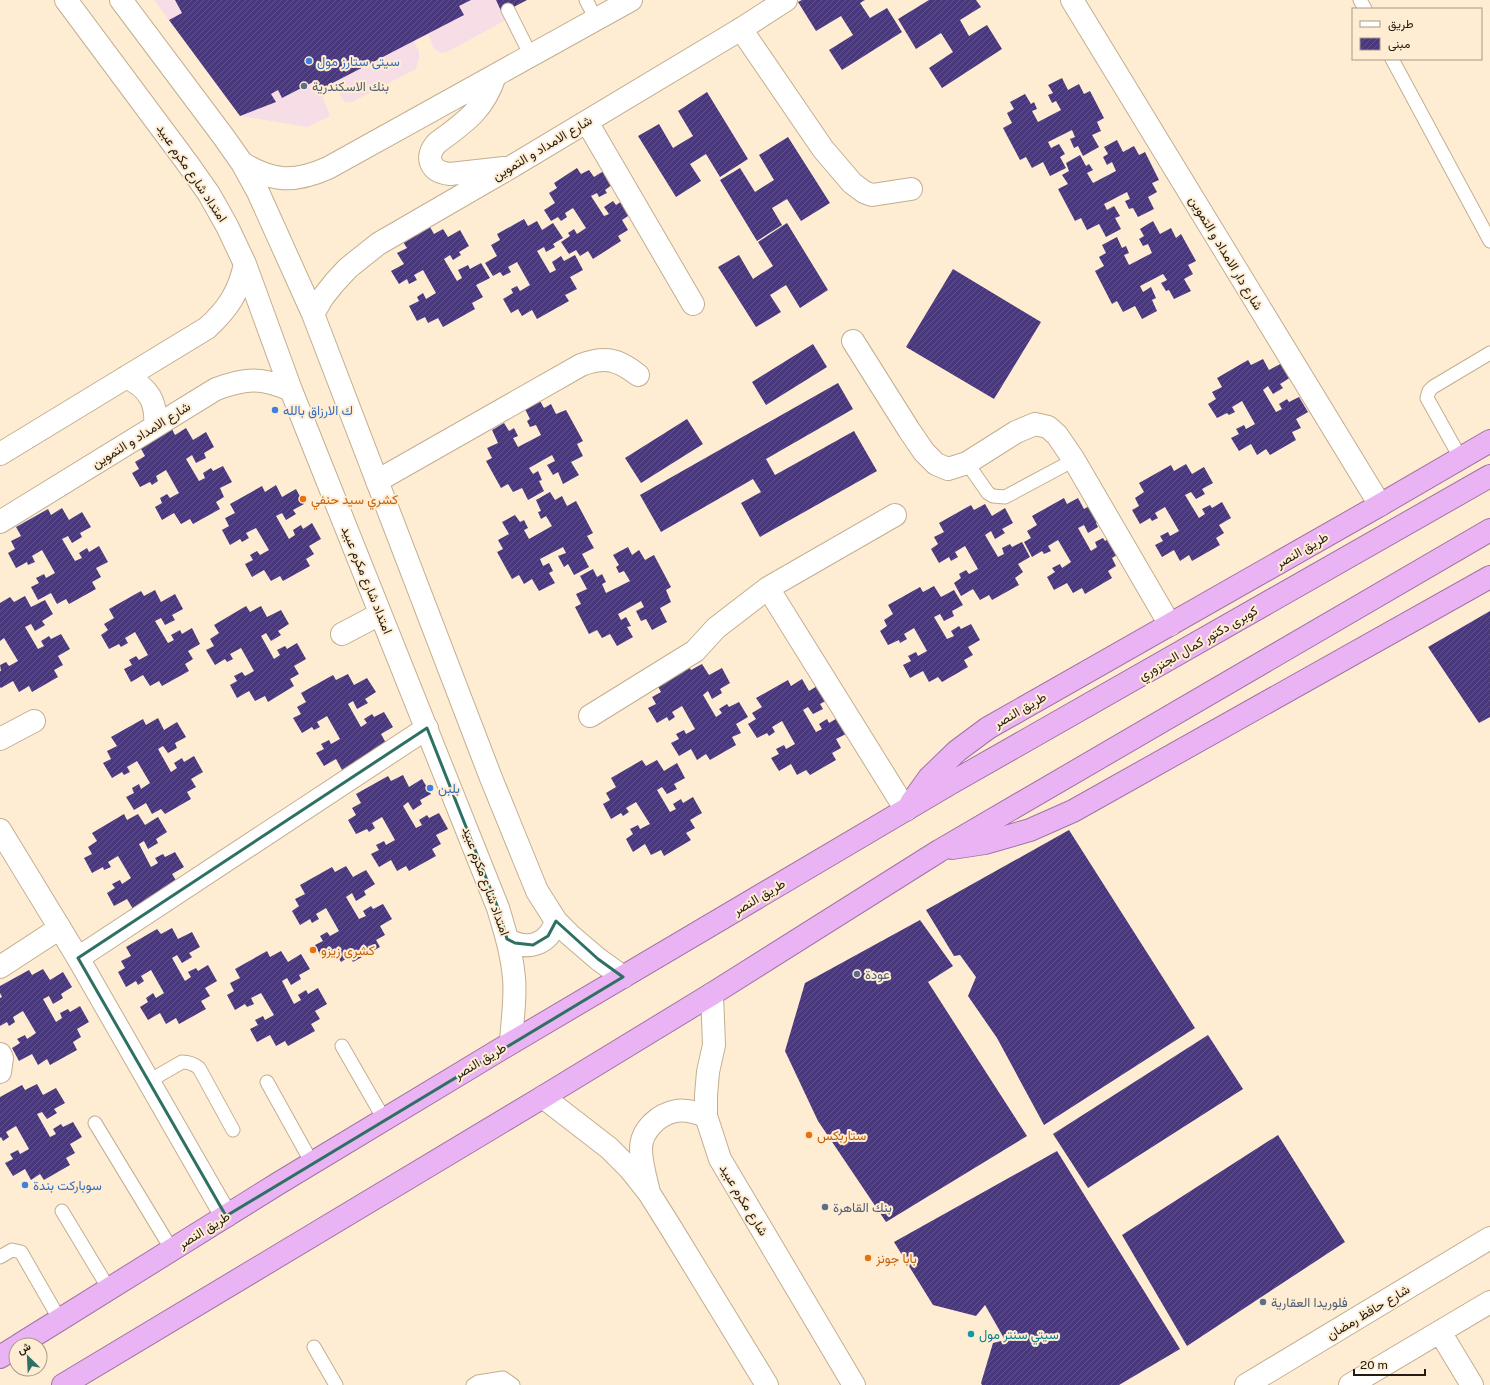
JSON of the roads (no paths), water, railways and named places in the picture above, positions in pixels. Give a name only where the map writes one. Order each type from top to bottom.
[{"type":"highway","name":"طريق النصر","points":[[33,1337],[384,1119],[906,810],[934,773],[957,751],[988,728],[1380,506],[1490,441]]},
{"type":"highway","name":"كوبرى دكتور كمال الجنزوري","points":[[906,810],[1490,476]]},
{"type":"highway","points":[[63,1385],[85,1379],[712,994],[988,821],[1490,530]]},
{"type":"highway","points":[[939,851],[985,843],[1030,830],[1073,811],[1490,577]]},
{"type":"street","name":"امتداد شارع مكرم عبيد","points":[[66,0],[196,176],[228,226],[245,264],[291,390],[498,908],[511,952],[514,977],[515,996],[511,1043]]},
{"type":"street","points":[[121,0],[223,136],[242,163],[258,192],[313,314],[537,891],[556,920],[584,948],[623,977]]},
{"type":"street","name":"شارع الامداد و التموين","points":[[313,314],[323,297],[335,282],[348,268],[373,248],[587,122],[786,0]]},
{"type":"street","name":"شارع دار الامداد و التموين","points":[[1072,0],[1380,506]]},
{"type":"street","points":[[242,163],[257,172],[275,177],[293,179],[311,176],[531,56],[622,3]]},
{"type":"street","points":[[740,29],[823,149],[852,183],[864,192],[872,195],[911,189]]},
{"type":"street","points":[[495,76],[484,101],[476,112],[432,148],[430,156],[431,163],[436,170],[442,173],[450,174],[511,167]]},
{"type":"street","points":[[587,122],[693,304]]},
{"type":"street","points":[[0,454],[206,328],[219,317],[229,305],[242,279],[245,264]]},
{"type":"street","points":[[853,340],[909,430],[924,452],[936,464],[948,469],[967,463],[1016,432],[1035,424],[1048,427],[1057,436],[1074,460],[1170,625]]},
{"type":"street","points":[[377,481],[581,365],[596,360],[612,360],[626,365],[638,375]]},
{"type":"street","points":[[126,377],[136,381],[150,396],[156,416],[155,426]]},
{"type":"street","name":"شارع الامداد و التموين","points":[[0,522],[216,389],[241,381],[258,380],[275,383],[291,390]]},
{"type":"street","points":[[590,716],[695,651],[716,628],[768,588],[895,515]]},
{"type":"street","points":[[768,588],[906,810]]},
{"type":"street","points":[[342,634],[380,614]]},
{"type":"street","points":[[0,740],[34,721]]},
{"type":"street","points":[[78,958],[427,728]]},
{"type":"street","points":[[0,830],[78,958],[226,1216]]},
{"type":"street","points":[[507,939],[523,945],[532,945],[541,942],[554,929],[556,920]]},
{"type":"street","points":[[0,967],[60,928]]},
{"type":"street","name":"شارع مكرم عبيد","points":[[712,994],[714,1045],[708,1072],[706,1116],[720,1159],[854,1385]]},
{"type":"street","points":[[0,1054],[2,1058],[0,1072]]},
{"type":"street","points":[[543,1097],[609,1148],[630,1169],[648,1193],[767,1385]]},
{"type":"street","points":[[648,1193],[642,1166],[641,1147],[647,1130],[660,1117],[677,1111],[696,1112],[706,1116]]},
{"type":"street","name":"شارع حافظ رمضان","points":[[1246,1385],[1490,1238]]},
{"type":"street","points":[[1350,1385],[1490,1302]]},
{"type":"street","points":[[1440,1332],[1472,1385]]},
{"type":"lane","points":[[586,0],[596,19]]},
{"type":"lane","points":[[508,10],[531,56]]},
{"type":"lane","points":[[1393,60],[1490,241]]},
{"type":"lane","points":[[1461,459],[1427,398],[1429,391],[1433,387],[1490,353]]},
{"type":"lane","points":[[967,463],[988,493],[993,496],[1004,497],[1074,460]]},
{"type":"lane","points":[[342,1046],[384,1119]]},
{"type":"lane","points":[[149,1081],[182,1062],[196,1065],[233,1130]]},
{"type":"lane","points":[[267,1082],[312,1163]]},
{"type":"lane","points":[[95,1122],[172,1250]]},
{"type":"lane","points":[[62,1211],[109,1289]]},
{"type":"lane","points":[[0,1256],[12,1250],[21,1252],[60,1320]]},
{"type":"lane","points":[[314,1347],[336,1385]]},
{"type":"lane","points":[[473,1385],[478,1382],[503,1378],[513,1385]]},
{"type":"place","name":"سيتى ستارز مول","points":[[309,61]]},
{"type":"place","name":"بنك الاسكندرية","points":[[304,86]]},
{"type":"place","name":"ك الارزاق بالله","points":[[275,410]]},
{"type":"place","name":"كشري سيد حنفي","points":[[303,499]]},
{"type":"place","name":"بلبن","points":[[430,788]]},
{"type":"place","name":"كشرى زيزو","points":[[313,950]]},
{"type":"place","name":"عودة","points":[[857,974]]},
{"type":"place","name":"ستاربكس","points":[[809,1135]]},
{"type":"place","name":"سوباركت بندة","points":[[25,1185]]},
{"type":"place","name":"بنك القاهرة","points":[[825,1207]]},
{"type":"place","name":"بابا جونز","points":[[868,1258]]},
{"type":"place","name":"فلوريدا العقارية","points":[[1263,1302]]},
{"type":"place","name":"سيتي سنتر مول","points":[[971,1334]]}]
